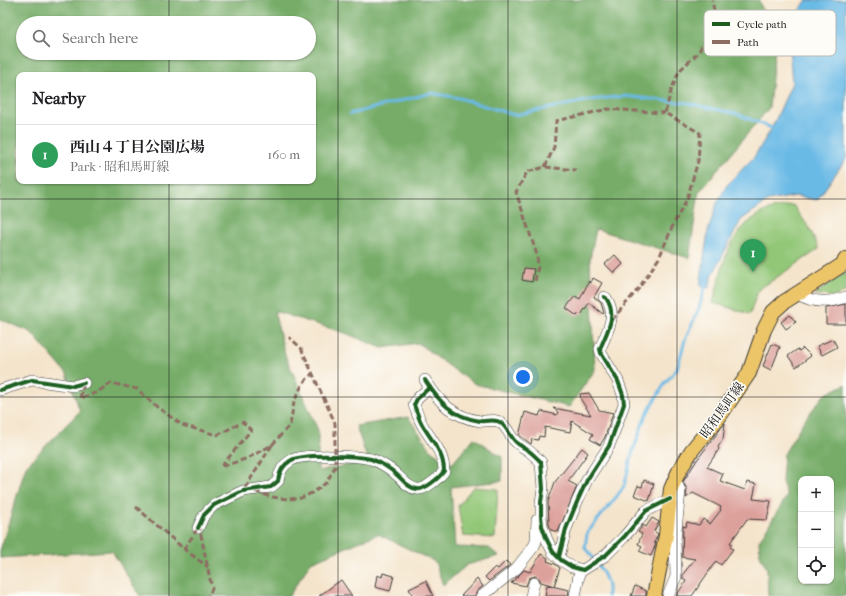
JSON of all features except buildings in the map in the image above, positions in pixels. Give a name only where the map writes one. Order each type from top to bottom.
[{"type":"main road","name":"昭和馬町線","points":[[654,596],[674,481],[692,450],[719,416],[749,372],[764,330],[776,308],[842,265],[846,259]]},
{"type":"street","points":[[798,294],[821,302],[846,297]]},
{"type":"street","points":[[558,558],[566,529],[577,502],[587,480],[612,440],[624,404],[623,395],[618,381],[600,349],[612,320],[610,304],[604,297]]},
{"type":"street","points":[[0,390],[32,380],[73,386],[84,383]]},
{"type":"street","points":[[198,528],[204,515],[214,505],[243,492],[271,487],[278,481],[279,472],[290,460],[303,456],[372,459],[389,468],[407,484],[417,490],[431,483],[444,471],[443,462],[440,451],[422,424],[414,405],[416,399],[428,384],[435,396],[454,412],[465,417],[481,421],[496,420],[501,422],[511,437],[540,462],[543,489],[541,502],[542,526],[553,552],[558,558],[572,567],[583,570],[606,555],[624,537],[646,511],[670,499]]},
{"type":"street","points":[[668,596],[676,577],[675,540],[680,491],[674,481]]},
{"type":"street","points":[[482,596],[516,569],[534,546],[536,541],[537,512],[541,502]]},
{"type":"street","points":[[575,596],[580,570]]},
{"type":"street","points":[[531,596],[534,583]]},
{"type":"green space","points":[[0,0],[759,0],[762,10],[704,10],[704,56],[774,56],[769,108],[699,192],[689,258],[596,229],[590,259],[595,370],[569,407],[475,384],[418,343],[382,348],[345,333],[274,311],[285,355],[318,430],[318,471],[368,461],[356,426],[408,417],[432,451],[452,464],[474,438],[502,457],[502,481],[451,487],[455,547],[489,548],[499,556],[467,565],[443,585],[435,562],[378,534],[311,562],[289,596],[140,596],[112,551],[0,558],[0,551],[26,466],[80,411],[67,374],[31,332],[0,319]]},
{"type":"green space","points":[[793,205],[810,229],[819,249],[758,290],[750,314],[713,303],[724,262],[735,238],[743,228],[753,219],[766,211]]},
{"type":"green space","points":[[846,272],[846,291],[834,297],[815,294]]},
{"type":"green space","points":[[846,384],[846,596],[768,596],[767,569],[760,555],[759,541],[787,496],[782,482],[784,454],[803,422],[824,395]]},
{"type":"green space","points":[[473,487],[498,489],[495,538],[463,536],[458,506]]},
{"type":"water","points":[[807,0],[846,0],[846,159],[817,200],[796,196],[768,201],[741,220],[712,276],[709,288],[700,286],[708,231],[717,203],[727,185],[754,157],[772,128],[792,83],[790,56],[836,56],[836,10],[800,10]]},
{"type":"waterway","points":[[350,114],[431,93],[459,98],[514,115],[591,100],[624,96],[687,103],[737,114],[772,128]]},
{"type":"waterway","points":[[607,596],[607,584],[602,570],[585,548],[587,533],[624,486],[633,451],[645,417],[665,383],[677,369],[685,340],[699,308],[706,284]]},
{"type":"marked path","points":[[712,0],[714,10]]},
{"type":"marked path","points":[[612,320],[639,288],[659,258],[673,225],[687,199],[698,161],[700,133],[665,113],[671,91],[679,71],[698,53],[704,42]]},
{"type":"marked path","points":[[545,167],[554,147],[556,121],[608,109],[665,113]]},
{"type":"marked path","points":[[535,281],[538,267],[537,255],[516,192],[527,172],[545,167],[576,170]]},
{"type":"marked path","points":[[255,491],[271,497],[288,499],[301,498],[314,492],[326,483],[335,467],[335,423],[301,348],[289,337]]},
{"type":"marked path","points":[[272,445],[290,425],[294,402],[303,383],[313,373]]},
{"type":"marked path","points":[[84,383],[80,398],[96,393],[111,383],[137,389],[157,407],[182,425],[217,435],[243,422],[251,430],[221,467],[248,458],[272,445],[243,491]]},
{"type":"marked path","points":[[136,507],[184,549],[208,567]]},
{"type":"marked path","points":[[199,525],[212,589],[208,596]]},
{"type":"marked path","points":[[184,549],[198,528]]},
{"type":"cycle path","points":[[559,557],[566,529],[577,502],[587,480],[609,446],[624,404],[623,395],[618,381],[600,349],[608,330],[611,317],[609,305],[604,297]]},
{"type":"cycle path","points":[[0,390],[32,380],[73,386],[84,383]]},
{"type":"cycle path","points":[[425,380],[441,402],[454,412],[470,419],[480,421],[494,420],[499,422],[505,427],[512,438],[519,445],[541,462],[543,489],[541,502],[542,526],[553,552],[561,560],[572,567],[583,570],[606,555],[624,537],[646,511],[670,499]]},
{"type":"cycle path","points":[[198,528],[204,515],[214,505],[243,491],[271,487],[278,481],[283,467],[296,458],[329,456],[371,459],[389,468],[411,487],[420,489],[428,486],[444,471],[440,453],[419,419],[414,405],[417,399],[430,387]]},
{"type":"place","name":"西山４丁目公園広場","points":[[753,272]]}]
